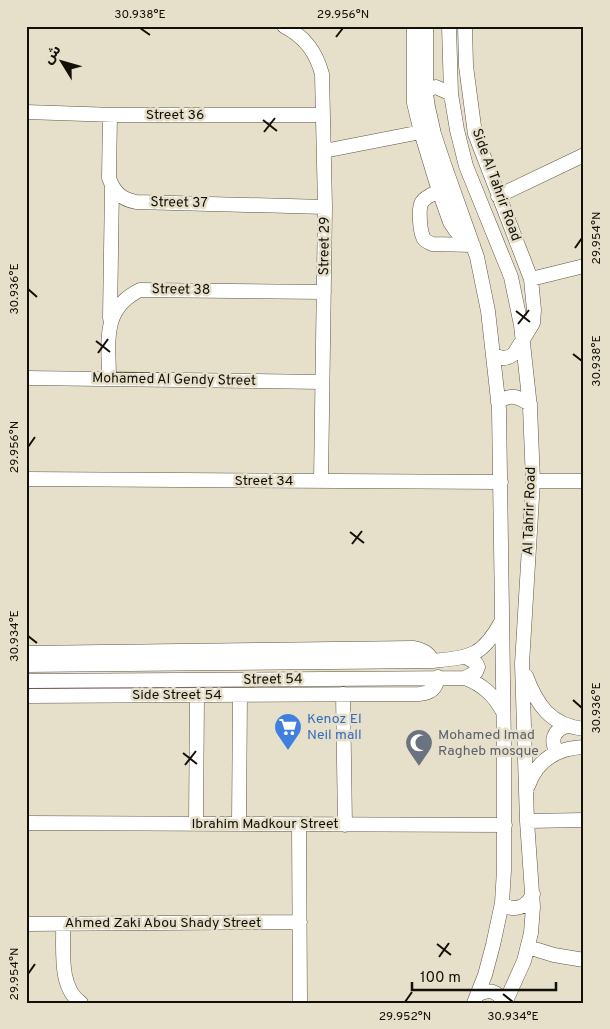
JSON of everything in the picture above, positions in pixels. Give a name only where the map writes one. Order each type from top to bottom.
[{"type":"street","name":"Street 29","points":[[284,26],[304,40],[313,50],[322,74],[325,207],[321,481]]},
{"type":"street","points":[[414,26],[414,103],[421,132],[438,191],[452,227],[473,246]]},
{"type":"street","name":"Al Tahrir Road","points":[[426,26],[426,94],[434,134],[473,246],[488,311],[498,402],[501,482],[505,825],[502,903],[494,945],[476,999]]},
{"type":"street","name":"Al Tahrir Road","points":[[449,26],[451,94],[457,130],[466,166],[510,277],[522,325],[530,404],[533,481],[522,664],[527,820],[533,894],[532,920],[528,947],[518,976],[504,1003]]},
{"type":"street","points":[[426,52],[429,58],[441,59],[449,46],[456,26]]},
{"type":"street","name":"Side Al Tahrir Road","points":[[465,26],[466,66],[474,134],[531,279],[533,319],[523,340]]},
{"type":"street","points":[[426,94],[429,89],[436,87],[451,94]]},
{"type":"street","name":"Street 36","points":[[26,112],[323,115]]},
{"type":"street","points":[[110,114],[110,178],[112,187],[110,328]]},
{"type":"street","points":[[324,151],[421,132]]},
{"type":"street","points":[[498,196],[584,155]]},
{"type":"street","points":[[466,166],[491,180]]},
{"type":"street","name":"Street 37","points":[[112,187],[118,195],[126,200],[136,202],[325,207]]},
{"type":"street","points":[[438,191],[424,199],[421,204],[422,236],[432,244],[473,246]]},
{"type":"street","points":[[531,279],[584,266]]},
{"type":"street","name":"Street 38","points":[[109,379],[112,316],[119,304],[140,290],[324,292]]},
{"type":"street","points":[[493,354],[501,358],[510,356],[514,354],[523,340]]},
{"type":"street","name":"Mohamed Al Gendy Street","points":[[26,378],[322,382]]},
{"type":"street","points":[[498,402],[514,396],[530,404]]},
{"type":"street","name":"Street 34","points":[[26,479],[501,482]]},
{"type":"street","points":[[533,481],[584,482]]},
{"type":"street","name":"Street 54","points":[[26,665],[434,661],[476,654],[486,645],[502,622]]},
{"type":"street","points":[[26,653],[414,648],[422,649],[429,653],[434,661]]},
{"type":"street","points":[[466,657],[476,662],[478,667],[476,672],[466,678]]},
{"type":"street","points":[[522,664],[533,694],[540,706],[550,716],[567,726],[584,729]]},
{"type":"street","name":"Side Street 54","points":[[26,696],[429,693],[436,687],[438,677]]},
{"type":"street","name":"Street 54","points":[[26,681],[466,678],[478,683],[489,691],[504,713]]},
{"type":"street","points":[[313,679],[313,695]]},
{"type":"street","points":[[180,680],[180,695]]},
{"type":"street","points":[[343,694],[345,825]]},
{"type":"street","points":[[196,824],[197,695]]},
{"type":"street","points":[[239,824],[240,695]]},
{"type":"street","points":[[557,752],[552,742],[553,737],[558,730],[567,726]]},
{"type":"street","points":[[526,789],[532,773],[542,762],[557,752],[570,747],[584,747]]},
{"type":"street","points":[[527,820],[584,820]]},
{"type":"street","name":"Ibrahim Madkour Street","points":[[26,823],[505,825]]},
{"type":"street","points":[[299,824],[300,1003]]},
{"type":"street","points":[[502,903],[506,907],[517,908],[527,904],[533,894]]},
{"type":"street","name":"Ahmed Zaki Abou Shady Street","points":[[26,924],[300,922]]},
{"type":"street","points":[[63,924],[64,970],[67,986],[81,1003]]},
{"type":"street","points":[[528,947],[554,955],[584,960]]},
{"type":"street","points":[[554,955],[584,969]]},
{"type":"street","points":[[476,999],[484,991],[493,992],[500,996],[504,1003]]},
{"type":"place","name":"Kenoz El Neil mall","points":[[288,751]]},
{"type":"place","name":"Mohamed Imad Ragheb mosque","points":[[419,767]]}]
